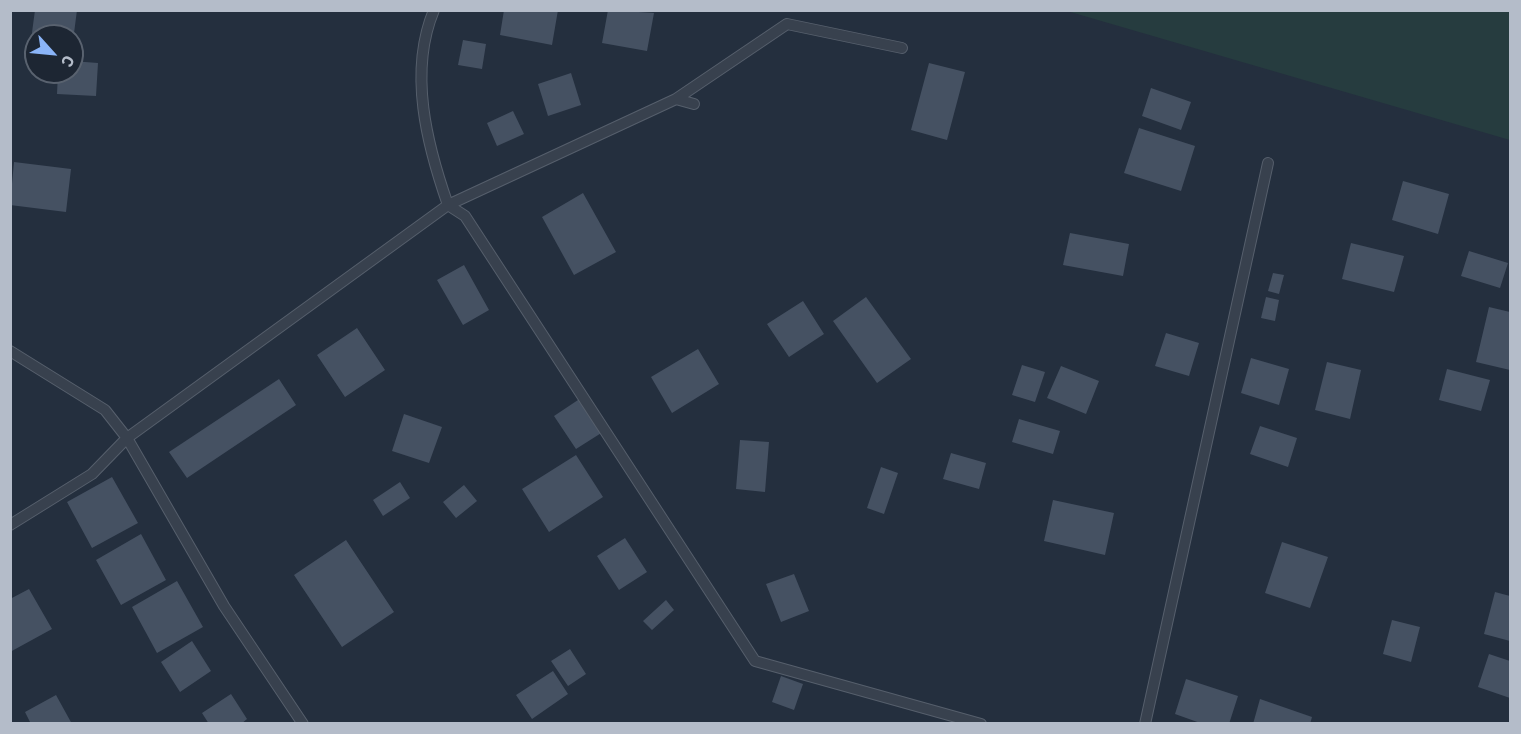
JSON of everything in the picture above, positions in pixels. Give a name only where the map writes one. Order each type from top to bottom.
[{"type":"lane","points":[[434,10],[425,32],[422,74],[430,153],[448,205],[465,216],[755,661],[981,723]]},
{"type":"lane","points":[[10,525],[92,474],[127,438],[448,205],[676,99],[787,24],[902,48]]},
{"type":"lane","points":[[676,99],[694,104]]},
{"type":"lane","points":[[1145,723],[1268,163]]},
{"type":"lane","points":[[12,354],[105,410],[127,438],[224,606],[303,723]]},
{"type":"green space","points":[[1067,11],[1510,11],[1510,140]]},
{"type":"building","points":[[35,10],[77,10],[75,24],[33,24]]},
{"type":"building","points":[[504,10],[558,10],[552,45],[500,35]]},
{"type":"building","points":[[608,10],[654,13],[647,51],[602,43]]},
{"type":"building","points":[[463,40],[486,44],[482,69],[458,65]]},
{"type":"building","points":[[84,62],[98,63],[96,96],[57,94],[57,84],[84,84]]},
{"type":"building","points":[[929,63],[965,72],[947,140],[911,130]]},
{"type":"building","points":[[571,73],[581,105],[548,116],[538,84]]},
{"type":"building","points":[[1151,88],[1191,102],[1181,130],[1142,116]]},
{"type":"building","points":[[513,111],[524,134],[497,146],[487,123]]},
{"type":"building","points":[[1139,128],[1195,146],[1181,191],[1124,173]]},
{"type":"building","points":[[14,162],[71,169],[66,212],[10,205]]},
{"type":"building","points":[[1403,181],[1449,194],[1438,234],[1392,220]]},
{"type":"building","points":[[583,193],[616,252],[574,275],[542,217]]},
{"type":"building","points":[[1070,233],[1129,244],[1123,276],[1063,265]]},
{"type":"building","points":[[1351,243],[1404,256],[1394,292],[1342,279]]},
{"type":"building","points":[[1469,251],[1508,263],[1500,288],[1461,276]]},
{"type":"building","points":[[464,265],[489,310],[463,325],[437,280]]},
{"type":"building","points":[[1273,273],[1284,275],[1279,294],[1268,291]]},
{"type":"building","points":[[866,297],[911,359],[877,383],[833,321]]},
{"type":"building","points":[[1266,297],[1279,300],[1275,321],[1261,318]]},
{"type":"building","points":[[803,301],[824,334],[789,357],[767,324]]},
{"type":"building","points":[[1489,307],[1510,312],[1510,370],[1476,362]]},
{"type":"building","points":[[357,328],[385,370],[345,397],[317,355]]},
{"type":"building","points":[[1166,333],[1199,343],[1189,376],[1155,366]]},
{"type":"building","points":[[698,349],[719,384],[672,413],[651,377]]},
{"type":"building","points":[[1251,358],[1289,369],[1279,405],[1241,393]]},
{"type":"building","points":[[1327,362],[1361,370],[1350,419],[1315,410]]},
{"type":"building","points":[[1022,365],[1045,372],[1035,402],[1012,395]]},
{"type":"building","points":[[1061,366],[1099,381],[1086,414],[1047,398]]},
{"type":"building","points":[[1447,369],[1490,380],[1481,411],[1439,400]]},
{"type":"building","points":[[279,379],[296,405],[187,478],[169,452]]},
{"type":"building","points":[[584,396],[606,430],[576,449],[554,416]]},
{"type":"building","points":[[404,414],[442,427],[429,463],[392,451]]},
{"type":"building","points":[[1019,419],[1060,431],[1053,454],[1012,442]]},
{"type":"building","points":[[1260,426],[1297,438],[1288,467],[1250,454]]},
{"type":"building","points":[[740,440],[769,442],[765,492],[736,489]]},
{"type":"building","points":[[951,453],[986,463],[979,489],[943,479]]},
{"type":"building","points":[[576,455],[603,497],[549,532],[522,489]]},
{"type":"building","points":[[881,467],[898,473],[884,514],[867,508]]},
{"type":"building","points":[[112,477],[138,523],[92,548],[67,502]]},
{"type":"building","points":[[400,482],[410,498],[383,516],[373,500]]},
{"type":"building","points":[[464,485],[477,501],[456,518],[443,502]]},
{"type":"building","points":[[1053,500],[1114,513],[1105,555],[1044,541]]},
{"type":"building","points":[[141,534],[166,580],[121,605],[96,560]]},
{"type":"building","points":[[625,538],[647,572],[619,590],[597,556]]},
{"type":"building","points":[[346,540],[394,612],[342,647],[294,575]]},
{"type":"building","points":[[1282,542],[1328,557],[1310,608],[1265,593]]},
{"type":"building","points":[[794,574],[809,611],[781,622],[766,584]]},
{"type":"building","points":[[177,581],[203,627],[157,653],[132,607]]},
{"type":"building","points":[[29,589],[52,629],[10,652],[10,599]]},
{"type":"building","points":[[1495,592],[1510,596],[1510,641],[1484,634]]},
{"type":"building","points":[[666,600],[674,610],[652,630],[643,621]]},
{"type":"building","points":[[1392,620],[1420,627],[1411,662],[1383,654]]},
{"type":"building","points":[[192,641],[211,671],[180,692],[161,662]]},
{"type":"building","points":[[570,649],[586,674],[568,686],[551,661]]},
{"type":"building","points":[[1489,654],[1510,661],[1510,698],[1478,687]]},
{"type":"building","points":[[553,671],[568,694],[532,719],[516,695]]},
{"type":"building","points":[[781,676],[803,684],[794,710],[772,702]]},
{"type":"building","points":[[1186,679],[1238,696],[1229,724],[1203,724],[1175,714]]},
{"type":"building","points":[[231,694],[247,719],[241,724],[209,724],[202,713]]},
{"type":"building","points":[[56,695],[72,724],[31,724],[25,712]]},
{"type":"building","points":[[1260,699],[1312,717],[1310,724],[1253,724]]}]
